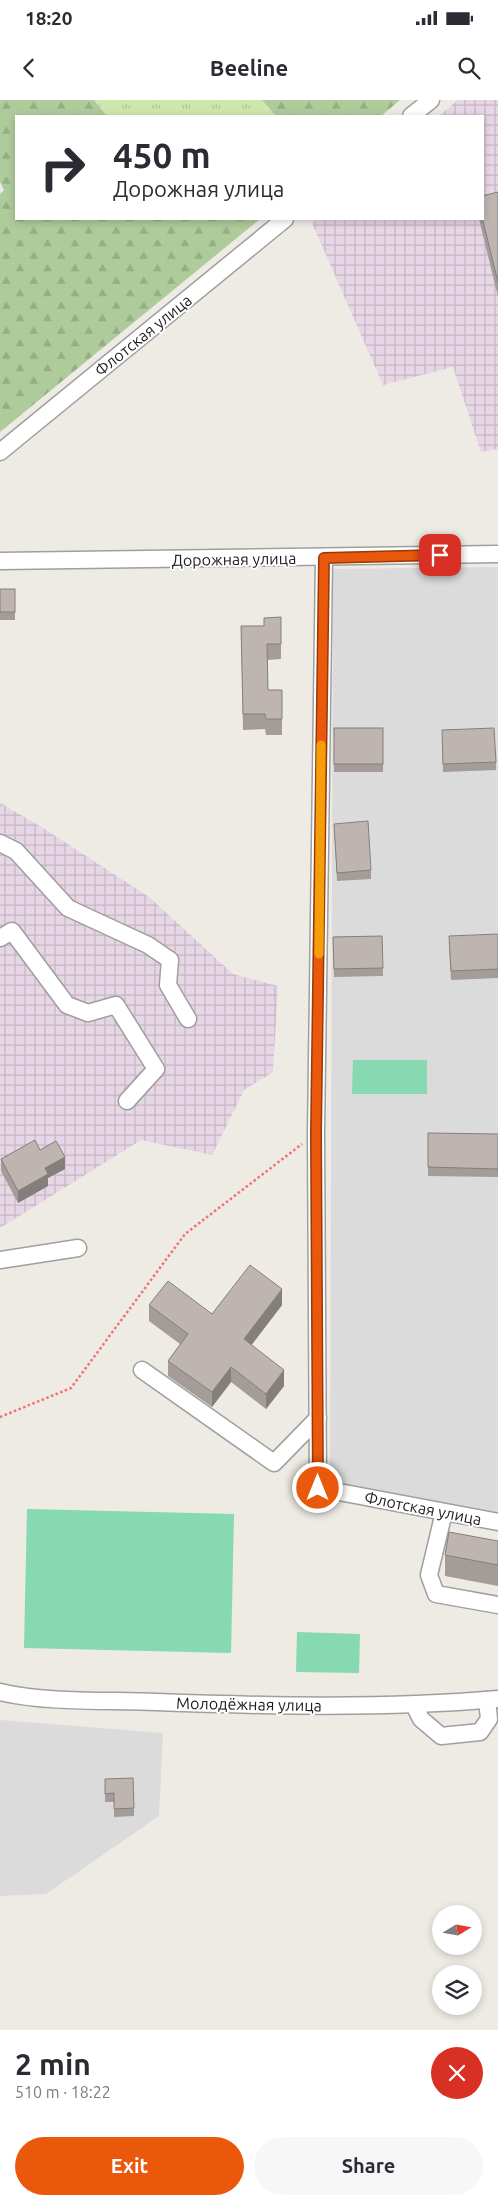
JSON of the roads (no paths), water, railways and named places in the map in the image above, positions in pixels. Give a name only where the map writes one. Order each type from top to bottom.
[{"type":"street","points":[[412,115],[431,100]]},
{"type":"street","name":"Флотская улица","points":[[0,452],[285,220]]},
{"type":"street","name":"Дорожная улица","points":[[0,561],[324,558],[498,554]]},
{"type":"street","points":[[142,1370],[274,1463],[318,1418],[316,1133],[324,558]]},
{"type":"street","points":[[0,843],[16,851],[68,908],[148,945],[170,960],[168,985],[188,1019]]},
{"type":"street","points":[[0,938],[12,931],[67,1005],[88,1013],[116,1005],[156,1069],[127,1101]]},
{"type":"street","points":[[0,1260],[78,1248]]},
{"type":"street","name":"Флотская улица","points":[[318,1418],[318,1488],[498,1522]]},
{"type":"street","points":[[444,1512],[429,1575],[436,1594],[498,1605]]},
{"type":"street","name":"Молодёжная улица","points":[[0,1692],[54,1698],[258,1705],[414,1705],[493,1699]]},
{"type":"street","points":[[414,1705],[421,1718],[441,1736],[480,1732],[489,1719],[493,1699]]}]
